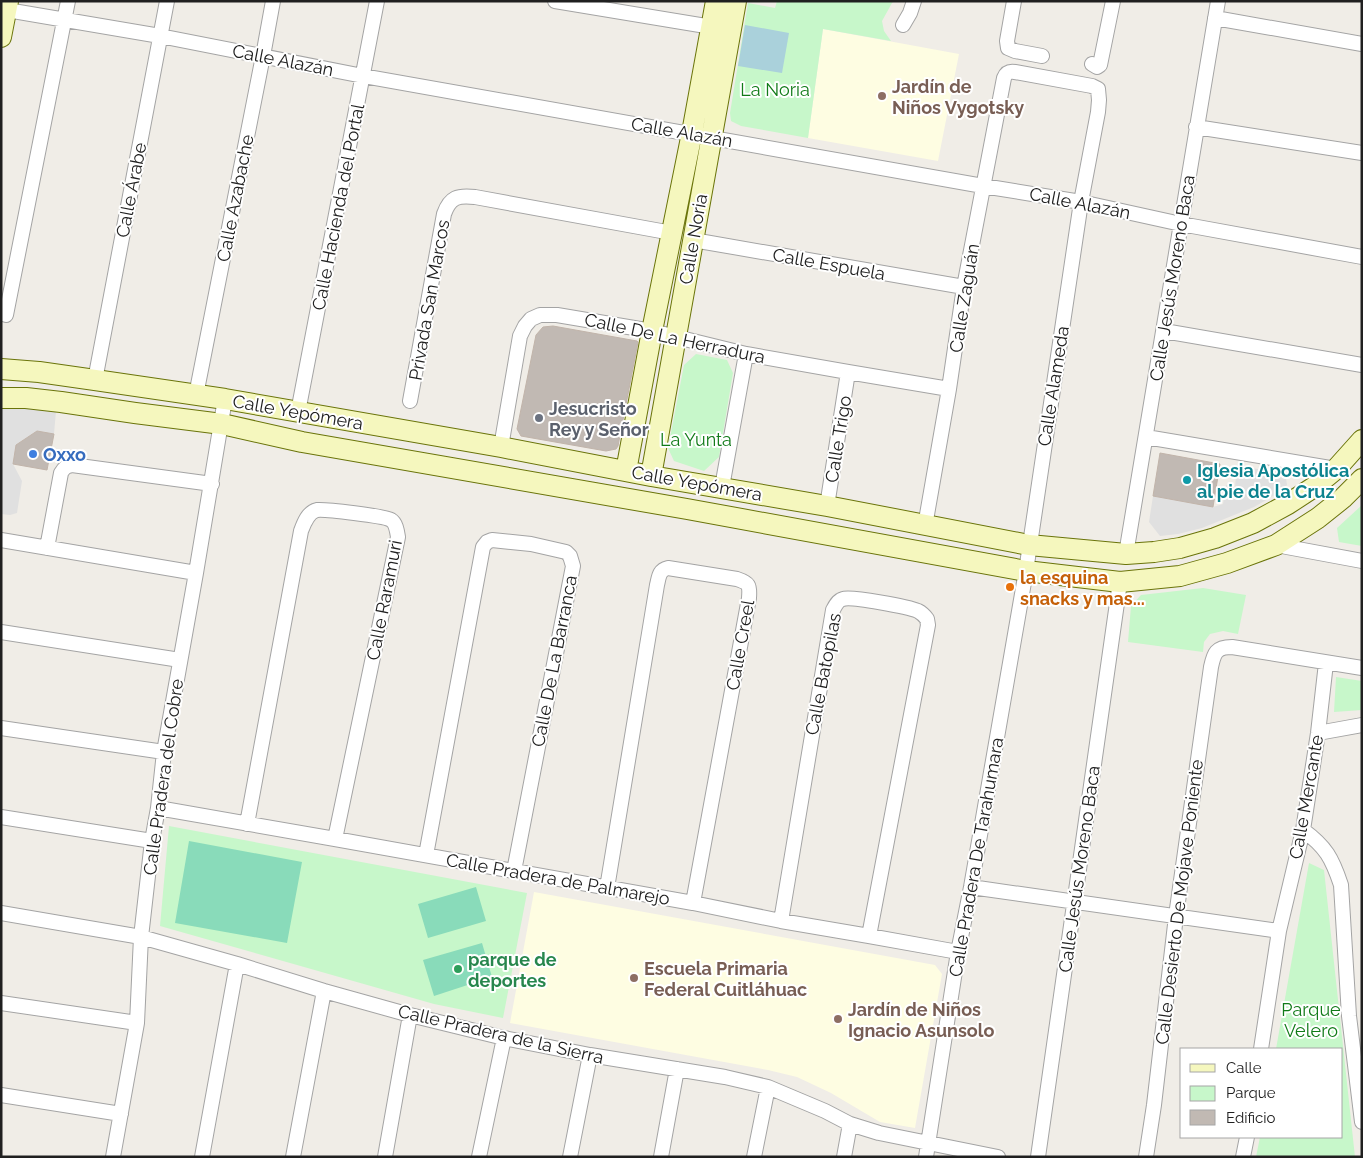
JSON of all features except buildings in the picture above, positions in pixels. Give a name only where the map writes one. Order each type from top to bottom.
[{"type":"main road","name":"Calle Noria","points":[[626,471],[716,1]]},
{"type":"main road","name":"Calle Noria","points":[[651,476],[736,1]]},
{"type":"main road","points":[[1,37],[5,6]]},
{"type":"main road","name":"Calle Yepómera","points":[[1,369],[95,380],[298,412],[827,506],[1029,545],[1126,554],[1180,548],[1215,538],[1253,523],[1314,487],[1336,469],[1362,440]]},
{"type":"main road","name":"Calle Yepómera","points":[[1,398],[26,398],[61,402],[222,424],[302,442],[687,509],[1026,571],[1120,582],[1180,576],[1227,564],[1276,544],[1318,518],[1343,498],[1362,479]]},
{"type":"street","points":[[6,316],[68,1]]},
{"type":"street","name":"Calle Árabe","points":[[95,380],[167,1]]},
{"type":"street","name":"Calle Azabache","points":[[196,395],[263,56],[272,1]]},
{"type":"street","name":"Calle Hacienda del Portal","points":[[298,412],[377,1]]},
{"type":"street","points":[[555,1],[712,27]]},
{"type":"street","points":[[903,25],[914,1]]},
{"type":"street","points":[[1014,1],[1007,41],[1008,48],[1015,52],[1042,56]]},
{"type":"street","points":[[1096,66],[1100,65],[1103,55],[1113,1]]},
{"type":"street","name":"Calle Jesús Moreno Baca","points":[[1126,554],[1218,1]]},
{"type":"street","name":"Calle Alazán","points":[[5,6],[64,20],[160,36],[363,76],[1081,202],[1181,224],[1362,257]]},
{"type":"street","points":[[1215,18],[1362,44]]},
{"type":"street","name":"Calle Zaguán","points":[[925,526],[949,389],[964,287],[1002,83],[1005,74],[1008,72]]},
{"type":"street","name":"Calle Alameda","points":[[1008,72],[1018,72],[1092,86],[1098,90],[1099,100],[1081,202],[1026,571]]},
{"type":"street","points":[[1196,127],[1362,153]]},
{"type":"street","name":"Privada San Marcos","points":[[410,401],[444,214],[446,207],[451,201],[462,196],[475,197],[672,233]]},
{"type":"street","name":"Calle Espuela","points":[[693,240],[964,287]]},
{"type":"street","name":"Calle De La Herradura","points":[[501,447],[520,336],[531,319],[540,315],[556,315],[652,331],[746,354],[949,389]]},
{"type":"street","points":[[1164,331],[1362,365]]},
{"type":"street","points":[[722,487],[746,354]]},
{"type":"street","name":"Calle Trigo","points":[[827,506],[848,372]]},
{"type":"street","name":"Calle Pradera del Cobre","points":[[113,1157],[137,1024],[141,937],[164,752],[226,400]]},
{"type":"street","points":[[1146,437],[1336,469]]},
{"type":"street","points":[[47,548],[61,473],[68,466],[212,484]]},
{"type":"street","name":"Calle Raramuri","points":[[247,824],[301,530],[304,522],[316,510],[357,513],[391,520],[395,524],[398,537],[335,839]]},
{"type":"street","points":[[1,540],[196,573]]},
{"type":"street","name":"Calle De La Barranca","points":[[426,855],[483,547],[492,540],[530,544],[566,552],[570,556],[573,566],[514,871]]},
{"type":"street","points":[[1276,544],[1362,561]]},
{"type":"street","name":"Calle Creel","points":[[607,888],[660,573],[668,568],[728,578],[744,581],[749,587],[749,598],[692,903]]},
{"type":"street","name":"Calle Pradera De Tarahumara","points":[[927,1150],[958,952],[1026,571]]},
{"type":"street","name":"Calle Jesús Moreno Baca","points":[[1038,1157],[1076,902],[1098,727],[1120,582]]},
{"type":"street","name":"Calle Batopilas","points":[[781,921],[833,610],[839,601],[850,598],[918,611],[927,619],[928,625],[868,936]]},
{"type":"street","points":[[1,632],[180,660]]},
{"type":"street","name":"Calle Desierto De Mojave Poniente","points":[[1146,1157],[1154,1105],[1176,916],[1211,667],[1216,652],[1226,647],[1232,647],[1326,662]]},
{"type":"street","points":[[1326,662],[1362,668]]},
{"type":"street","name":"Calle Mercante","points":[[1261,1048],[1279,931],[1303,830],[1318,733],[1326,662]]},
{"type":"street","points":[[1318,733],[1362,725]]},
{"type":"street","points":[[1,728],[164,752]]},
{"type":"street","name":"Calle Pradera de Palmarejo","points":[[158,808],[958,952]]},
{"type":"street","points":[[1,817],[152,841]]},
{"type":"street","points":[[1303,830],[1327,852],[1336,868],[1341,885],[1356,1016],[1362,1122]]},
{"type":"street","points":[[971,887],[1279,931]]},
{"type":"street","name":"Calle Pradera de la Sierra","points":[[1,913],[141,937],[410,1015],[504,1038],[590,1055],[725,1077],[768,1087],[825,1111],[850,1124],[927,1150],[998,1157]]},
{"type":"street","points":[[202,1157],[237,964]]},
{"type":"street","points":[[293,1157],[324,991]]},
{"type":"street","points":[[1,1003],[137,1024]]},
{"type":"street","points":[[385,1157],[410,1015]]},
{"type":"street","points":[[479,1157],[504,1038]]},
{"type":"street","points":[[570,1157],[590,1055]]},
{"type":"street","points":[[661,1157],[677,1069]]},
{"type":"street","points":[[754,1157],[768,1087]]},
{"type":"street","points":[[1,1095],[121,1114]]},
{"type":"street","points":[[844,1157],[850,1124]]},
{"type":"street","points":[[1243,1157],[1247,1138]]},
{"type":"shaded area","name":"Jardín de Niños Vygotsky","points":[[823,29],[959,54],[938,161],[808,138]]},
{"type":"shaded area","points":[[1,406],[56,411],[54,434],[37,431],[16,445],[13,464],[22,481],[17,513],[10,515],[1,514]]},
{"type":"shaded area","points":[[1237,466],[1280,472],[1286,478],[1287,485],[1282,491],[1254,507],[1202,528],[1160,536],[1149,522],[1153,496],[1213,507],[1223,504],[1226,485],[1235,487]]},
{"type":"shaded area","points":[[534,892],[935,965],[942,974],[915,1128],[880,1122],[831,1093],[797,1077],[768,1070],[510,1023]]},
{"type":"green space","name":"La Noria","points":[[777,1],[894,1],[882,21],[884,31],[891,41],[823,29],[808,138],[741,126],[731,121],[730,113],[748,3],[775,8]]},
{"type":"green space","name":"La Yunta","points":[[696,354],[727,360],[733,373],[719,457],[704,471],[674,461],[668,448],[684,365]]},
{"type":"green space","points":[[1362,505],[1362,546],[1339,542],[1337,528]]},
{"type":"green space","points":[[1203,588],[1246,595],[1238,634],[1223,631],[1210,634],[1204,642],[1203,652],[1128,642],[1131,606],[1141,595]]},
{"type":"green space","points":[[1336,677],[1362,681],[1362,710],[1334,712]]},
{"type":"green space","points":[[169,826],[527,893],[503,1018],[434,1004],[160,926]]},
{"type":"green space","points":[[189,841],[302,862],[287,943],[175,923]]},
{"type":"green space","name":"Parque Velero","points":[[1309,863],[1324,870],[1355,1157],[1256,1157],[1260,1138],[1343,1138],[1343,1048],[1276,1048]]},
{"type":"green space","points":[[476,887],[486,921],[428,938],[418,904]]},
{"type":"green space","name":"parque de deportes","points":[[482,943],[492,977],[434,996],[423,960]]},
{"type":"water","points":[[745,25],[789,33],[782,73],[738,66]]},
{"type":"place","name":"Jardín de Niños Vygotsky","points":[[882,96]]},
{"type":"place","name":"Jesucristo Rey y Señor","points":[[539,418]]},
{"type":"place","name":"Oxxo","points":[[33,454]]},
{"type":"place","name":"Iglesia Apostólica al pie de la Cruz","points":[[1187,480]]},
{"type":"place","name":"la esquina snacks y mas...","points":[[1010,587]]},
{"type":"place","name":"parque de deportes","points":[[458,969]]},
{"type":"place","name":"Escuela Primaria Federal Cuitláhuac","points":[[634,978]]},
{"type":"place","name":"Jardín de Niños Ignacio Asunsolo","points":[[838,1019]]}]
